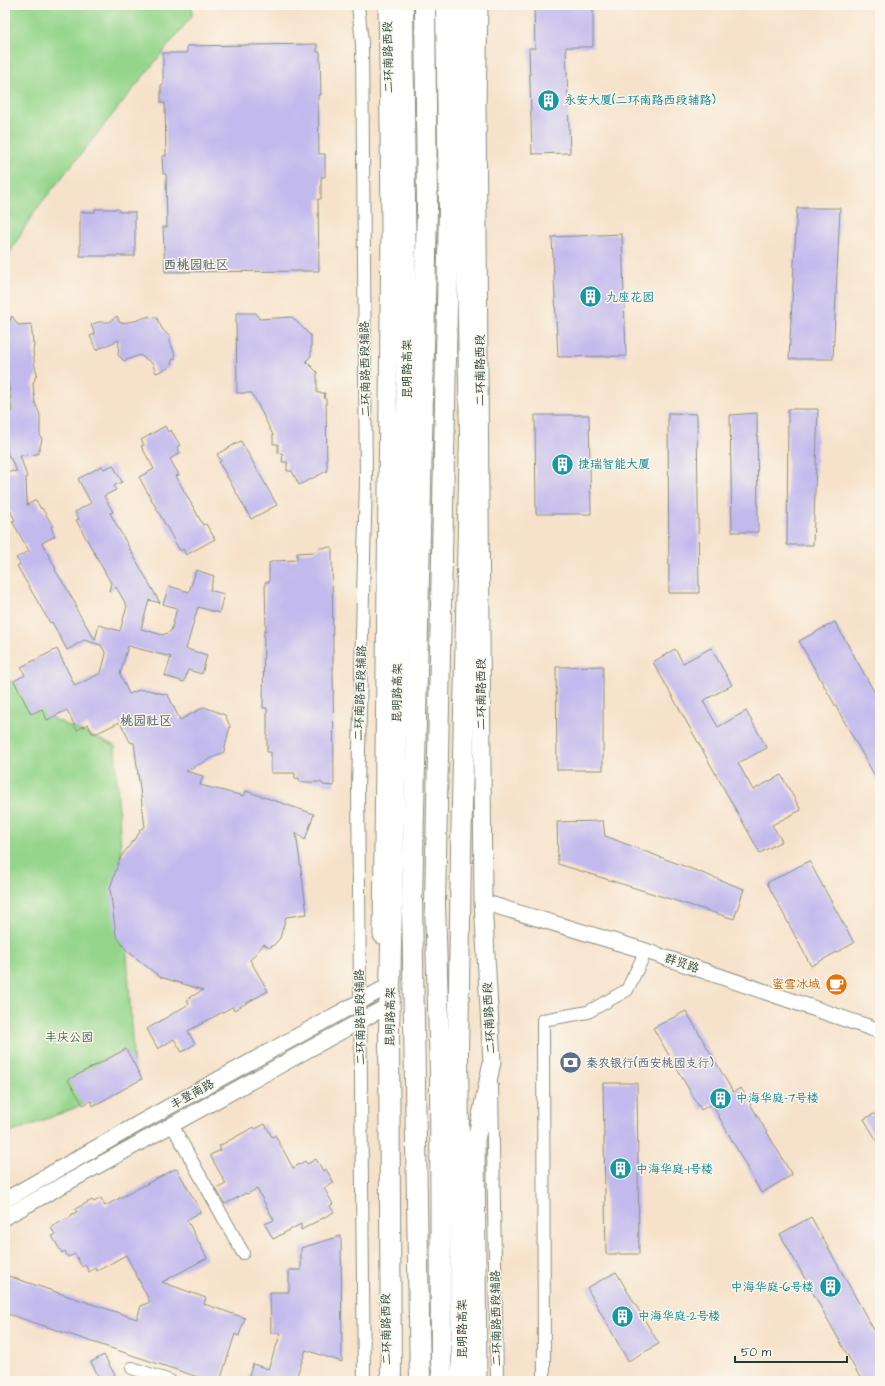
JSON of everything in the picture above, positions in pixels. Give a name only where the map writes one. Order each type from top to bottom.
[{"type":"highway","name":"昆明路高架","points":[[391,1381],[389,1031],[398,646],[407,392],[403,5]]},
{"type":"highway","points":[[420,1381],[412,902],[427,208],[426,5]]},
{"type":"highway","points":[[442,1372],[440,1072],[435,904],[449,208],[446,5]]},
{"type":"highway","name":"昆明路高架","points":[[462,1381],[459,1039],[461,851],[470,434],[466,206],[466,5]]},
{"type":"highway","points":[[462,1320],[468,1381]]},
{"type":"main road","name":"二环南路西段","points":[[387,5],[390,228],[381,990],[387,1381]]},
{"type":"main road","name":"二环南路西段","points":[[478,1381],[476,1140],[492,1062],[483,902],[477,103],[479,5]]},
{"type":"street","name":"二环南路西段辅路","points":[[358,5],[362,43],[366,472],[358,788],[364,1381]]},
{"type":"street","name":"群贤路","points":[[483,902],[646,951],[880,1031]]},
{"type":"street","points":[[544,1381],[543,1020],[588,1012],[627,990],[646,951]]},
{"type":"street","name":"丰登南路","points":[[5,1200],[143,1121],[381,990]]},
{"type":"street","name":"丰登南路","points":[[5,1217],[382,1009]]},
{"type":"street","name":"二环南路西段辅路","points":[[492,1062],[497,1381]]},
{"type":"street","points":[[172,1125],[243,1253]]},
{"type":"street","points":[[132,1368],[170,1381]]},
{"type":"green space","points":[[5,5],[192,5],[192,16],[34,212],[5,261]]},
{"type":"green space","name":"丰庆公园","points":[[5,676],[54,719],[115,746],[134,1072],[80,1106],[5,1135]]},
{"type":"building","name":"永安大厦(二环南路西段辅路)","points":[[534,5],[593,5],[593,47],[566,47],[570,153],[532,154],[529,48],[535,48]]},
{"type":"building","points":[[317,44],[317,52],[320,52],[321,95],[318,95],[319,154],[325,154],[325,177],[321,177],[321,199],[318,199],[319,271],[165,272],[163,227],[167,227],[166,174],[163,174],[162,156],[166,156],[165,103],[161,103],[161,85],[163,85],[163,53],[187,53],[187,46]]},
{"type":"building","points":[[797,208],[840,208],[833,359],[789,359]]},
{"type":"building","points":[[95,209],[119,209],[119,212],[135,212],[135,256],[80,256],[80,212],[95,212]]},
{"type":"building","name":"九座花园","points":[[622,234],[626,356],[558,357],[552,237]]},
{"type":"building","points":[[236,313],[256,313],[259,319],[292,317],[311,336],[311,356],[306,361],[317,372],[317,393],[325,393],[327,471],[299,485],[292,471],[287,471],[287,462],[282,462],[283,454],[278,453],[278,444],[273,444],[273,435],[252,393],[237,393]]},
{"type":"building","points":[[12,316],[18,325],[31,324],[34,345],[33,351],[37,373],[33,384],[35,402],[40,415],[40,435],[42,440],[38,454],[20,455],[27,477],[27,505],[36,500],[53,526],[51,527],[55,536],[42,543],[56,569],[55,570],[77,607],[75,607],[95,640],[99,625],[120,631],[127,606],[116,587],[109,591],[111,583],[76,520],[79,519],[75,512],[91,503],[78,479],[102,466],[104,469],[113,465],[122,482],[114,486],[116,490],[104,496],[113,512],[110,513],[160,603],[149,600],[141,629],[163,635],[171,631],[177,608],[163,604],[169,586],[189,592],[196,570],[214,576],[210,590],[224,594],[219,613],[198,607],[186,649],[207,655],[202,674],[188,670],[184,682],[165,676],[171,657],[128,646],[120,674],[129,694],[139,690],[148,690],[168,695],[180,720],[204,707],[225,715],[230,726],[224,752],[186,771],[203,776],[200,785],[244,796],[246,791],[314,814],[305,840],[296,833],[307,914],[286,917],[280,938],[269,948],[264,944],[250,960],[268,991],[234,1010],[232,1007],[188,1031],[195,1044],[182,1052],[174,1039],[158,1049],[147,1029],[189,1004],[187,999],[203,990],[160,977],[126,950],[116,935],[110,888],[120,858],[140,832],[139,830],[145,827],[134,743],[130,742],[120,722],[97,733],[92,733],[88,724],[77,730],[67,710],[47,720],[42,709],[31,714],[14,681],[25,675],[21,667],[57,649],[75,686],[101,673],[106,654],[101,645],[84,640],[67,650],[52,622],[50,623],[17,566],[20,564],[16,558],[29,551],[12,521],[15,520],[5,501],[5,472],[17,471],[8,456],[5,424],[5,412],[12,412],[8,379],[5,379],[5,333]]},
{"type":"building","points":[[117,316],[120,323],[135,321],[149,316],[151,319],[156,316],[162,329],[170,337],[176,358],[173,359],[169,368],[156,373],[152,363],[140,355],[124,361],[118,355],[119,340],[96,350],[90,336],[95,334],[91,325],[98,322],[109,322]]},
{"type":"building","points":[[788,409],[818,409],[813,545],[787,545]]},
{"type":"building","points":[[668,413],[697,414],[699,593],[669,593]]},
{"type":"building","points":[[757,413],[758,532],[732,532],[730,415]]},
{"type":"building","name":"捷瑞智能大厦","points":[[535,415],[589,415],[591,514],[536,514]]},
{"type":"building","points":[[165,426],[168,432],[171,430],[180,445],[177,447],[180,453],[170,459],[179,475],[176,476],[203,525],[206,524],[215,539],[186,555],[183,549],[180,551],[139,477],[154,469],[141,446],[144,445],[141,440]]},
{"type":"building","points":[[241,441],[277,505],[251,519],[219,462],[221,461],[217,454]]},
{"type":"building","points":[[332,547],[334,786],[323,785],[321,782],[300,782],[299,778],[295,779],[295,773],[271,773],[271,752],[267,752],[267,708],[263,708],[264,631],[266,631],[265,582],[269,582],[269,563],[274,561],[297,560],[297,553],[314,552],[320,548]]},
{"type":"building","points":[[835,622],[880,702],[880,785],[799,641]]},
{"type":"building","points":[[711,648],[732,685],[703,701],[718,727],[746,711],[767,748],[738,763],[753,790],[781,775],[801,810],[772,825],[782,841],[760,853],[653,662],[675,649],[683,663]]},
{"type":"building","points":[[603,666],[603,770],[557,770],[556,667]]},
{"type":"building","points":[[603,821],[605,836],[744,889],[734,919],[558,864],[557,822]]},
{"type":"building","points":[[809,861],[854,943],[811,966],[767,883]]},
{"type":"building","name":"中海华庭-7号楼","points":[[686,1011],[733,1092],[741,1088],[792,1175],[761,1193],[712,1104],[701,1110],[653,1028]]},
{"type":"building","points":[[126,1049],[142,1079],[93,1106],[91,1101],[83,1105],[68,1080]]},
{"type":"building","name":"中海华庭-1号楼","points":[[603,1083],[637,1083],[639,1254],[606,1254]]},
{"type":"building","points":[[880,1111],[880,1146],[864,1119]]},
{"type":"building","points":[[265,1124],[272,1137],[275,1135],[293,1168],[305,1161],[307,1164],[316,1159],[323,1171],[326,1169],[334,1183],[324,1188],[333,1204],[330,1206],[334,1212],[301,1230],[301,1224],[273,1239],[265,1224],[274,1220],[257,1189],[225,1204],[216,1189],[226,1184],[210,1155],[221,1150],[219,1146],[254,1127],[255,1129]]},
{"type":"building","points":[[177,1169],[201,1212],[187,1220],[207,1258],[162,1282],[206,1298],[204,1304],[245,1318],[239,1336],[235,1334],[220,1381],[210,1381],[5,1313],[5,1275],[137,1319],[141,1306],[150,1302],[126,1255],[97,1271],[95,1268],[89,1272],[85,1265],[82,1267],[75,1254],[68,1257],[65,1251],[62,1253],[52,1236],[55,1235],[51,1227],[72,1216],[71,1215],[77,1212],[75,1209],[92,1200],[94,1202],[101,1198],[105,1206]]},
{"type":"building","name":"中海华庭-6号楼","points":[[811,1217],[880,1341],[880,1381],[862,1381],[780,1234]]},
{"type":"building","points":[[341,1236],[342,1362],[306,1350],[295,1381],[247,1381],[253,1364],[268,1369],[281,1333],[271,1333],[270,1292],[289,1292],[289,1270],[301,1270],[301,1248]]},
{"type":"building","name":"中海华庭-2号楼","points":[[616,1272],[659,1344],[628,1361],[587,1288]]},
{"type":"building","points":[[104,1355],[118,1381],[101,1381],[91,1362]]},
{"type":"place","name":"永安大厦(二环南路西段辅路)","points":[[549,100]]},
{"type":"place","name":"九座花园","points":[[590,297]]},
{"type":"place","name":"捷瑞智能大厦","points":[[563,464]]},
{"type":"place","name":"蜜雪冰城","points":[[836,984]]},
{"type":"place","name":"秦农银行(西安桃园支行)","points":[[571,1063]]},
{"type":"place","name":"中海华庭-7号楼","points":[[720,1098]]},
{"type":"place","name":"中海华庭-1号楼","points":[[621,1169]]},
{"type":"place","name":"中海华庭-6号楼","points":[[830,1287]]},
{"type":"place","name":"中海华庭-2号楼","points":[[623,1316]]},
{"type":"district","name":"西桃园社区","points":[[196,264]]},
{"type":"district","name":"桃园社区","points":[[146,720]]}]
